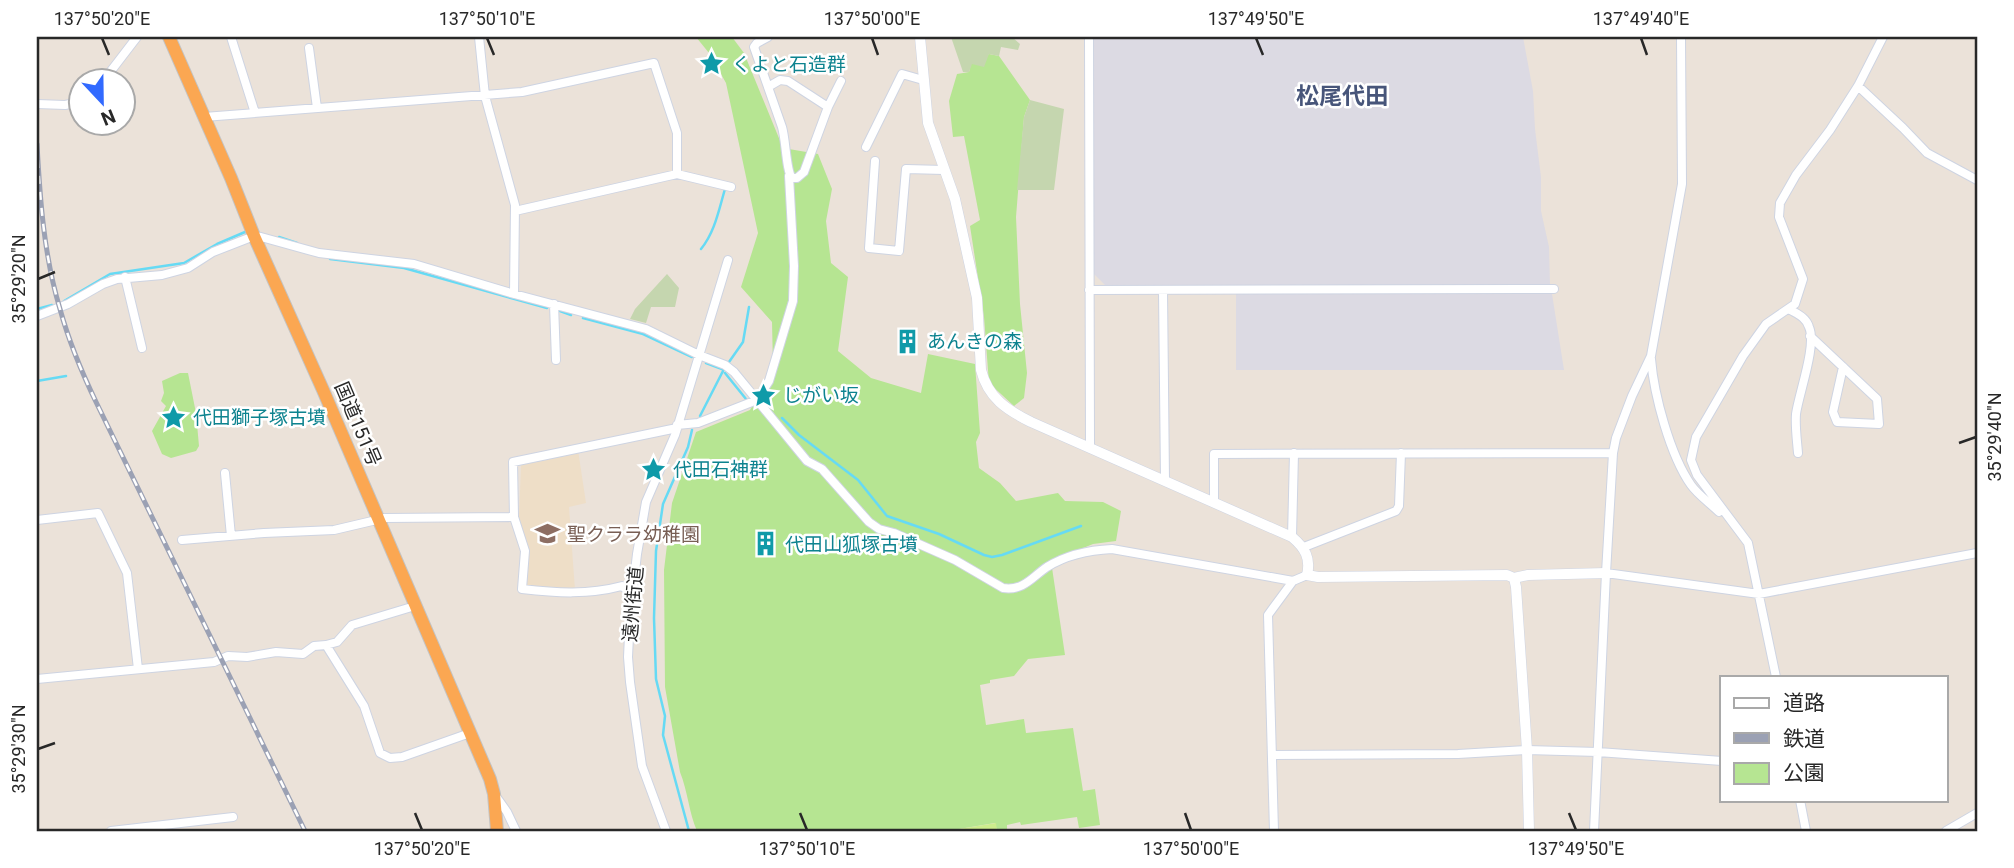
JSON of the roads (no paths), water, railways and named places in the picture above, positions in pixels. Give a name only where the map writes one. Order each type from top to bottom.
[{"type":"highway","name":"国道151号","points":[[169,37],[490,779],[497,831]]},
{"type":"street","points":[[115,66],[137,37]]},
{"type":"street","points":[[231,37],[255,113]]},
{"type":"street","points":[[479,37],[485,96],[515,205],[514,294]]},
{"type":"street","points":[[637,554],[633,556],[631,577],[622,586],[604,591],[560,593],[522,589],[525,551],[514,517],[513,462],[698,423],[757,400],[769,382],[793,301],[794,266],[786,140],[754,47],[768,37]]},
{"type":"street","points":[[920,37],[929,130],[955,199],[977,298],[981,370],[989,391],[999,403],[1014,413],[1292,537],[1304,547],[1308,560],[1307,575]]},
{"type":"street","points":[[1089,37],[1090,447]]},
{"type":"street","points":[[1681,37],[1682,184],[1651,356],[1652,375],[1675,456],[1695,490],[1731,522]]},
{"type":"street","points":[[1776,676],[1748,543],[1697,475],[1691,460],[1696,437],[1743,356],[1766,324],[1796,304],[1803,279],[1779,217],[1780,203],[1796,175],[1830,130],[1858,86],[1883,37]]},
{"type":"street","points":[[309,48],[317,108]]},
{"type":"street","points":[[204,117],[522,92],[654,63],[677,133],[677,174]]},
{"type":"street","points":[[866,147],[902,74],[923,80]]},
{"type":"street","points":[[768,87],[780,80],[788,81],[828,107]]},
{"type":"street","points":[[789,176],[797,178],[804,172],[828,107],[841,81]]},
{"type":"street","points":[[1858,86],[1927,153],[1977,180]]},
{"type":"street","points":[[37,104],[66,105]]},
{"type":"street","points":[[875,162],[869,248],[899,251],[906,169],[944,170]]},
{"type":"street","points":[[515,211],[677,174],[731,187]]},
{"type":"street","points":[[37,316],[68,304],[103,284],[125,277],[177,272],[188,268],[213,252],[254,236],[319,253],[414,264],[646,329],[725,365],[734,372],[807,461],[822,469],[869,522],[879,529],[955,560],[1003,588],[1016,589],[1023,586],[1046,567],[1067,557],[1090,550],[1112,549],[1293,581]]},
{"type":"street","name":"遠州街道","points":[[666,831],[642,766],[628,657],[630,615],[646,502],[677,427],[728,260]]},
{"type":"street","points":[[125,277],[142,348]]},
{"type":"street","points":[[1089,290],[1554,289]]},
{"type":"street","points":[[1163,290],[1165,481]]},
{"type":"street","points":[[554,304],[556,359]]},
{"type":"street","points":[[1788,309],[1805,319],[1811,330],[1806,376],[1796,416],[1798,453]]},
{"type":"street","points":[[1810,336],[1843,367],[1877,399],[1879,424],[1837,422],[1833,412],[1843,367]]},
{"type":"street","points":[[1594,831],[1613,453],[1632,396],[1651,356]]},
{"type":"street","points":[[1292,537],[1294,453]]},
{"type":"street","points":[[1304,547],[1396,511],[1399,506],[1401,453]]},
{"type":"street","points":[[1214,502],[1214,454],[1613,453]]},
{"type":"street","points":[[226,473],[231,536]]},
{"type":"street","points":[[37,520],[98,513],[127,573],[138,669]]},
{"type":"street","points":[[182,540],[334,530],[378,520],[514,517]]},
{"type":"street","points":[[1274,831],[1268,615],[1293,581],[1307,575],[1507,575],[1514,578],[1528,575],[1606,573],[1759,594],[1977,553]]},
{"type":"street","points":[[1514,578],[1527,750],[1529,831]]},
{"type":"street","points":[[622,586],[628,591],[630,615]]},
{"type":"street","points":[[37,679],[214,662],[228,656],[247,657],[276,652],[303,654],[314,646],[337,642],[352,625],[415,606]]},
{"type":"street","points":[[326,645],[364,706],[380,753],[390,758],[402,757],[470,733]]},
{"type":"street","points":[[1272,755],[1458,754],[1527,750],[1720,761]]},
{"type":"street","points":[[494,794],[516,831]]},
{"type":"street","points":[[1800,802],[1806,831]]},
{"type":"street","points":[[1947,831],[1977,813]]},
{"type":"street","points":[[111,831],[233,817]]},
{"type":"waterway","points":[[701,249],[713,228],[725,189]]},
{"type":"waterway","points":[[64,301],[110,274],[184,263],[245,232]]},
{"type":"waterway","points":[[279,237],[297,243]]},
{"type":"waterway","points":[[330,259],[404,268],[547,308]]},
{"type":"waterway","points":[[37,309],[52,305]]},
{"type":"waterway","points":[[729,362],[743,342],[749,307]]},
{"type":"waterway","points":[[560,311],[571,315]]},
{"type":"waterway","points":[[583,318],[643,334],[692,357]]},
{"type":"waterway","points":[[706,363],[722,369]]},
{"type":"waterway","points":[[700,416],[724,369]]},
{"type":"waterway","points":[[725,373],[746,399]]},
{"type":"waterway","points":[[37,381],[66,376]]},
{"type":"waterway","points":[[782,418],[799,435],[858,480],[887,516],[939,534],[984,555],[1002,555],[1081,526]]},
{"type":"waterway","points":[[689,831],[663,735],[665,716],[656,679],[654,618],[656,551],[663,504],[688,447],[692,430]]},
{"type":"railway","points":[[37,144],[46,248],[55,289],[76,357],[305,831]]},
{"type":"place","name":"くよと石造群","points":[[712,64]]},
{"type":"place","name":"あんきの森","points":[[907,341]]},
{"type":"place","name":"じがい坂","points":[[763,395]]},
{"type":"place","name":"代田獅子塚古墳","points":[[173,417]]},
{"type":"place","name":"代田石神群","points":[[653,469]]},
{"type":"place","name":"聖クララ幼稚園","points":[[547,534]]},
{"type":"place","name":"代田山狐塚古墳","points":[[765,544]]},
{"type":"district","name":"松尾代田","points":[[1342,96]]}]
